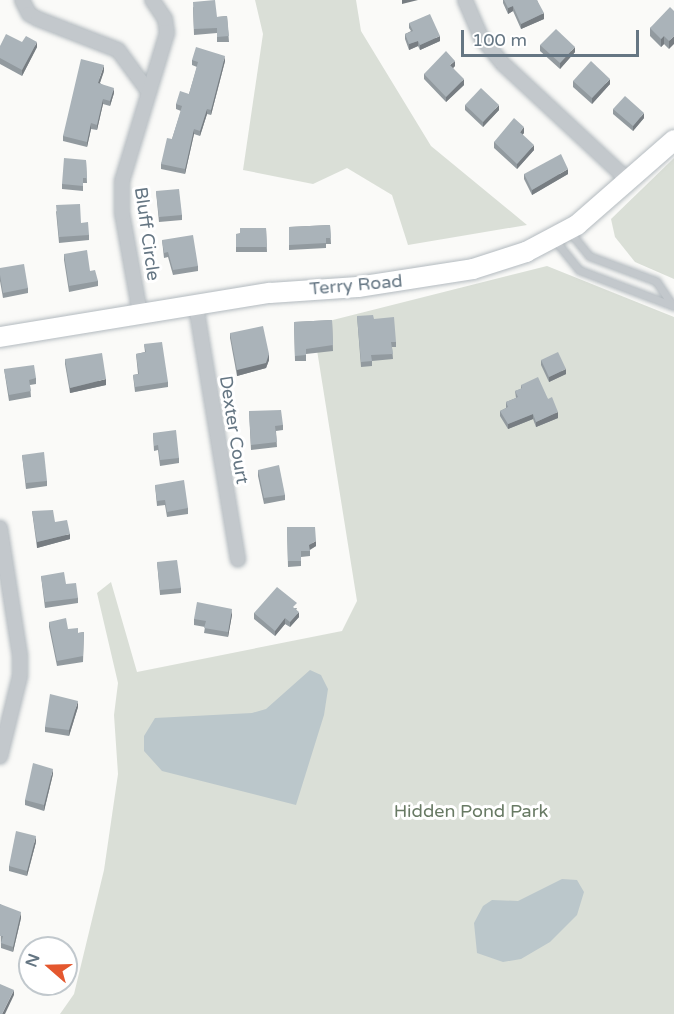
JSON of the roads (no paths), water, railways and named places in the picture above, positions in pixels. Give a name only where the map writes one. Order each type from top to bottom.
[{"type":"street","points":[[22,0],[29,14],[38,19],[118,50],[148,91]]},
{"type":"street","name":"Bluff Circle","points":[[140,313],[122,213],[122,181],[167,33],[165,19],[152,0]]},
{"type":"street","points":[[465,0],[482,37],[503,64],[629,181]]},
{"type":"street","name":"Terry Road","points":[[0,338],[270,293],[421,279],[473,269],[561,235],[629,181],[674,140]]},
{"type":"street","name":"Dexter Court","points":[[196,306],[238,560]]},
{"type":"street","points":[[0,528],[21,655],[20,676],[0,757]]},
{"type":"lane","points":[[561,235],[579,270],[673,306]]},
{"type":"lane","points":[[561,235],[589,255],[656,281],[673,306]]},
{"type":"park label","name":"Hidden Pond Park","points":[[471,811]]}]
